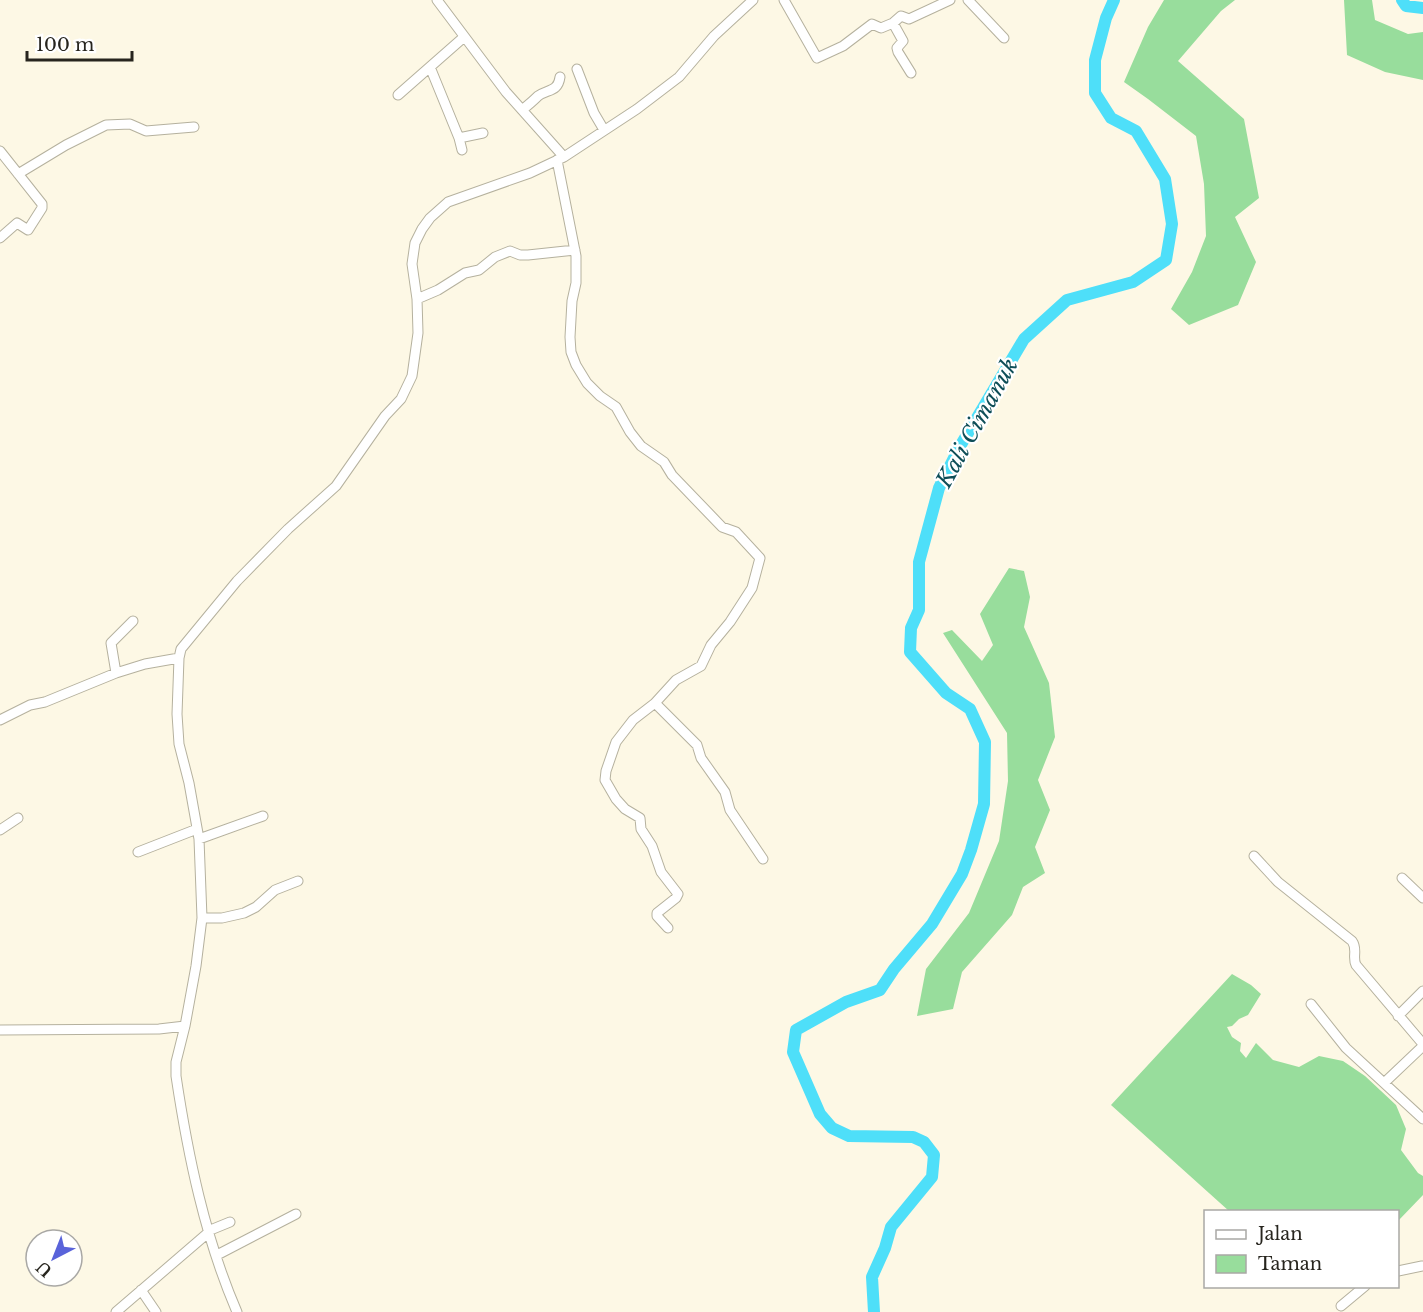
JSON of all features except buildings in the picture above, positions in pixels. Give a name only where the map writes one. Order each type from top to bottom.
[{"type":"street","points":[[437,0],[560,159],[577,267],[570,337],[571,352],[576,365],[587,383],[616,407],[636,440],[646,451],[660,459],[722,527],[736,532],[759,556],[760,564],[752,588],[730,622],[711,645],[701,666],[682,675],[655,703],[633,720],[616,742],[606,771],[605,780],[616,799],[640,818],[641,829],[652,846],[661,872],[678,894],[657,913],[668,928]]},
{"type":"street","points":[[237,1312],[207,1226],[192,1165],[176,1076],[176,1062],[196,966],[202,918],[198,834],[179,744],[177,714],[181,649],[237,581],[288,529],[336,486],[385,416],[401,399],[412,376],[418,333],[417,299],[412,264],[415,243],[422,229],[439,209],[448,202],[530,173],[560,159],[637,109],[679,77],[714,36],[753,0]]},
{"type":"street","points":[[784,0],[817,58],[843,46],[872,24],[880,28],[893,23],[901,16],[909,19],[925,7],[950,0]]},
{"type":"street","points":[[968,0],[1004,38]]},
{"type":"street","points":[[893,23],[903,40],[897,48],[898,52],[911,73]]},
{"type":"street","points":[[398,95],[464,37]]},
{"type":"street","points":[[430,67],[462,150]]},
{"type":"street","points":[[577,69],[594,112],[604,130]]},
{"type":"street","points":[[522,110],[541,95],[554,89],[560,77]]},
{"type":"street","points":[[18,174],[66,145],[106,125],[130,124],[146,131],[194,127]]},
{"type":"street","points":[[459,138],[483,133]]},
{"type":"street","points":[[0,151],[42,204],[42,210],[28,230],[17,223],[0,238]]},
{"type":"street","points":[[417,299],[438,290],[465,273],[479,270],[495,257],[510,251],[528,255],[575,250]]},
{"type":"street","points":[[116,673],[111,643],[133,621]]},
{"type":"street","points":[[0,720],[30,705],[45,702],[116,673],[145,664],[179,658]]},
{"type":"street","points":[[655,703],[697,745],[701,758],[725,792],[730,810],[763,859]]},
{"type":"street","points":[[138,852],[263,816]]},
{"type":"street","points":[[0,830],[18,818]]},
{"type":"street","points":[[1254,856],[1278,882],[1352,941],[1356,947],[1356,966],[1423,1045],[1384,1083]]},
{"type":"street","points":[[1402,878],[1423,898]]},
{"type":"street","points":[[202,918],[222,918],[244,914],[276,890],[298,881]]},
{"type":"street","points":[[1398,1016],[1423,991]]},
{"type":"street","points":[[1311,1004],[1346,1048],[1423,1119]]},
{"type":"street","points":[[0,1030],[159,1029],[185,1026]]},
{"type":"street","points":[[217,1255],[296,1214]]},
{"type":"street","points":[[116,1312],[207,1226],[230,1222]]},
{"type":"street","points":[[1399,1271],[1423,1266]]},
{"type":"street","points":[[1341,1306],[1349,1297],[1363,1288]]},
{"type":"street","points":[[141,1290],[156,1312]]},
{"type":"green space","points":[[1164,0],[1235,0],[1221,11],[1178,61],[1244,119],[1259,198],[1235,217],[1256,262],[1238,305],[1189,325],[1171,309],[1192,272],[1206,236],[1204,184],[1196,136],[1124,82],[1148,27]]},
{"type":"green space","points":[[1344,0],[1372,0],[1375,20],[1408,34],[1423,32],[1423,80],[1385,72],[1347,55]]},
{"type":"green space","points":[[1009,568],[1024,571],[1030,597],[1024,627],[1049,683],[1055,737],[1038,780],[1050,810],[1035,847],[1045,873],[1023,887],[1012,915],[962,972],[953,1009],[917,1016],[926,969],[969,913],[999,841],[1008,781],[1007,733],[943,633],[952,630],[982,661],[993,645],[980,614]]},
{"type":"green space","points":[[1232,974],[1261,994],[1248,1015],[1227,1027],[1232,1037],[1241,1043],[1240,1051],[1246,1058],[1256,1043],[1273,1060],[1299,1067],[1319,1056],[1343,1061],[1365,1076],[1396,1105],[1406,1129],[1401,1150],[1418,1173],[1423,1176],[1423,1195],[1399,1220],[1399,1210],[1228,1210],[1111,1105]]},
{"type":"waterway","name":"Kali Cimanuk","points":[[874,1312],[872,1277],[885,1248],[891,1227],[932,1177],[934,1155],[924,1142],[913,1137],[849,1136],[832,1128],[820,1114],[793,1052],[796,1030],[846,1002],[880,990],[894,969],[932,924],[962,874],[984,804],[985,742],[970,709],[946,693],[910,652],[911,628],[919,610],[919,562],[939,488],[959,448],[1024,339],[1067,300],[1133,282],[1166,260],[1172,224],[1165,179],[1136,131],[1111,118],[1095,93],[1095,60],[1106,18],[1114,0]]},
{"type":"waterway","name":"Kali Cimanuk","points":[[1402,0],[1406,6],[1423,8]]}]
